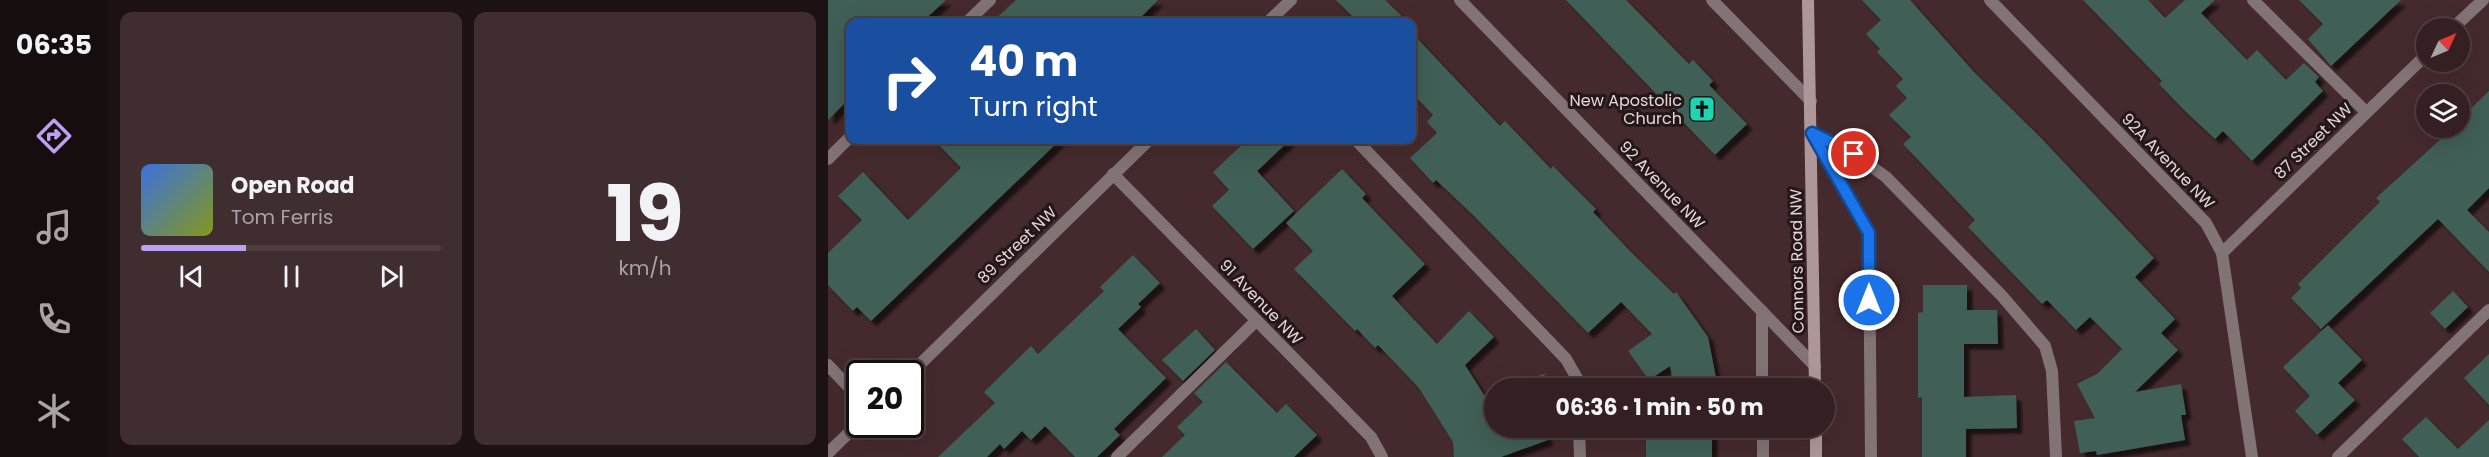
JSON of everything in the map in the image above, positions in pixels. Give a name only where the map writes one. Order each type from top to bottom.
[{"type":"main road","name":"Connors Road NW","points":[[1808,0],[1815,378]]},
{"type":"main road","points":[[1816,438],[1816,457]]},
{"type":"street","points":[[971,18],[990,0]]},
{"type":"street","points":[[1272,18],[1291,0]]},
{"type":"street","name":"92 Avenue NW","points":[[1460,0],[1815,366]]},
{"type":"street","points":[[1712,0],[1811,101]]},
{"type":"street","name":"92A Avenue NW","points":[[1990,0],[2206,224],[2222,253],[2252,457]]},
{"type":"street","points":[[2253,0],[2366,112]]},
{"type":"street","points":[[2464,18],[2483,0]]},
{"type":"street","name":"87 Street NW","points":[[2222,253],[2416,64]]},
{"type":"street","points":[[1812,133],[1854,154],[1886,177],[2002,296],[2045,346],[2052,371],[2056,457]]},
{"type":"street","name":"Connors Road NW","points":[[1812,133],[1869,233],[1871,457]]},
{"type":"street","points":[[828,159],[846,141]]},
{"type":"street","name":"89 Street NW","points":[[924,360],[1145,144]]},
{"type":"street","points":[[1360,144],[1566,359],[1577,378]]},
{"type":"street","name":"91 Avenue NW","points":[[1113,174],[1371,437],[1382,456]]},
{"type":"street","points":[[2338,457],[2489,310]]},
{"type":"street","points":[[1762,311],[1762,378]]},
{"type":"street","points":[[1117,457],[1256,321]]},
{"type":"street","points":[[828,365],[846,384]]},
{"type":"street","points":[[828,453],[846,436]]},
{"type":"street","points":[[1579,438],[1580,457]]},
{"type":"street","points":[[1763,438],[1763,457]]},
{"type":"building","points":[[828,0],[946,0],[926,18],[846,18],[846,102],[828,120]]},
{"type":"building","points":[[1016,0],[1158,0],[1140,18],[996,18]]},
{"type":"building","points":[[1336,0],[1385,0],[1404,18],[1354,18]]},
{"type":"building","points":[[1566,0],[1626,0],[1689,64],[1693,60],[1713,81],[1709,85],[1747,124],[1715,155]]},
{"type":"building","points":[[1862,0],[1910,0],[1974,72],[2043,140],[2154,258],[2135,277],[2175,319],[2161,333],[2178,350],[2135,392],[2181,384],[2186,415],[2181,415],[2185,440],[2097,455],[2096,451],[2080,453],[2074,421],[2095,418],[2077,384],[2097,374],[2122,349],[2090,317],[2076,330],[2047,300],[2042,304],[1968,227],[1975,220],[1903,144],[1911,137],[1889,115],[1907,98],[1896,86],[1903,79],[1877,52],[1880,49],[1866,34],[1881,20]]},
{"type":"building","points":[[2083,0],[2148,0],[2165,18],[2185,0],[2215,0],[2201,13],[2247,60],[2257,50],[2286,80],[2304,63],[2319,77],[2315,82],[2323,91],[2252,161],[2223,131],[2215,139],[2185,111],[2159,84],[2162,81]]},
{"type":"building","points":[[2299,0],[2401,0],[2331,66],[2308,39],[2323,24]]},
{"type":"building","points":[[1416,37],[1500,126],[1505,121],[1551,169],[1553,166],[1596,209],[1593,212],[1631,252],[1674,294],[1676,292],[1708,337],[1716,378],[1672,378],[1670,366],[1652,378],[1648,378],[1628,351],[1652,334],[1621,302],[1588,333],[1474,216],[1436,180],[1433,183],[1410,158],[1437,133],[1427,122],[1433,115],[1416,97]]},
{"type":"building","points":[[2489,91],[2489,188],[2467,210],[2489,232],[2489,272],[2438,219],[2321,329],[2291,298],[2301,288],[2298,284],[2380,202],[2376,198],[2442,138],[2470,138],[2470,109]]},
{"type":"building","points":[[938,144],[1056,144],[871,321],[857,307],[853,311],[828,285],[828,253],[862,220],[838,196],[863,172],[908,220],[961,168]]},
{"type":"building","points":[[1243,144],[1286,144],[1257,171],[1294,211],[1253,249],[1212,206],[1229,190],[1213,172]]},
{"type":"building","points":[[1342,169],[1366,194],[1362,198],[1425,264],[1392,296],[1437,344],[1469,311],[1494,337],[1465,365],[1484,395],[1484,438],[1547,438],[1548,440],[1501,457],[1454,457],[1453,442],[1419,388],[1378,345],[1375,348],[1357,329],[1355,331],[1294,269],[1313,251],[1286,223]]},
{"type":"building","points":[[1133,255],[1160,283],[1138,304],[1141,307],[1118,329],[1166,378],[1114,429],[1120,435],[1097,457],[1075,457],[1045,426],[1031,440],[1022,431],[1004,449],[1000,444],[987,457],[938,457],[995,403],[984,392],[1031,346],[1038,354],[1104,291],[1100,287]]},
{"type":"building","points":[[1923,285],[1967,285],[1967,310],[1997,310],[1998,344],[1964,344],[1964,397],[2016,395],[2017,428],[1966,429],[1966,457],[1922,457],[1922,397],[1918,398],[1918,313],[1923,312]]},
{"type":"building","points":[[2453,291],[2468,307],[2445,329],[2430,313]]},
{"type":"building","points":[[2328,325],[2362,360],[2338,383],[2355,400],[2317,435],[2295,411],[2310,396],[2283,367]]},
{"type":"building","points":[[1196,329],[1215,350],[1183,381],[1162,360]]},
{"type":"building","points":[[2489,354],[2489,405],[2464,378]]},
{"type":"building","points":[[1226,362],[1277,413],[1286,404],[1317,435],[1294,457],[1162,457],[1185,435],[1177,427],[1203,402],[1194,393]]},
{"type":"building","points":[[2426,417],[2458,449],[2489,420],[2489,457],[2419,457],[2402,439]]},
{"type":"building","points":[[1646,438],[1712,438],[1712,457],[1646,457]]},
{"type":"place","name":"New Apostolic Church","points":[[1702,109]]},
{"type":"route","points":[[1854,154],[1812,133],[1869,233],[1869,300]]}]
